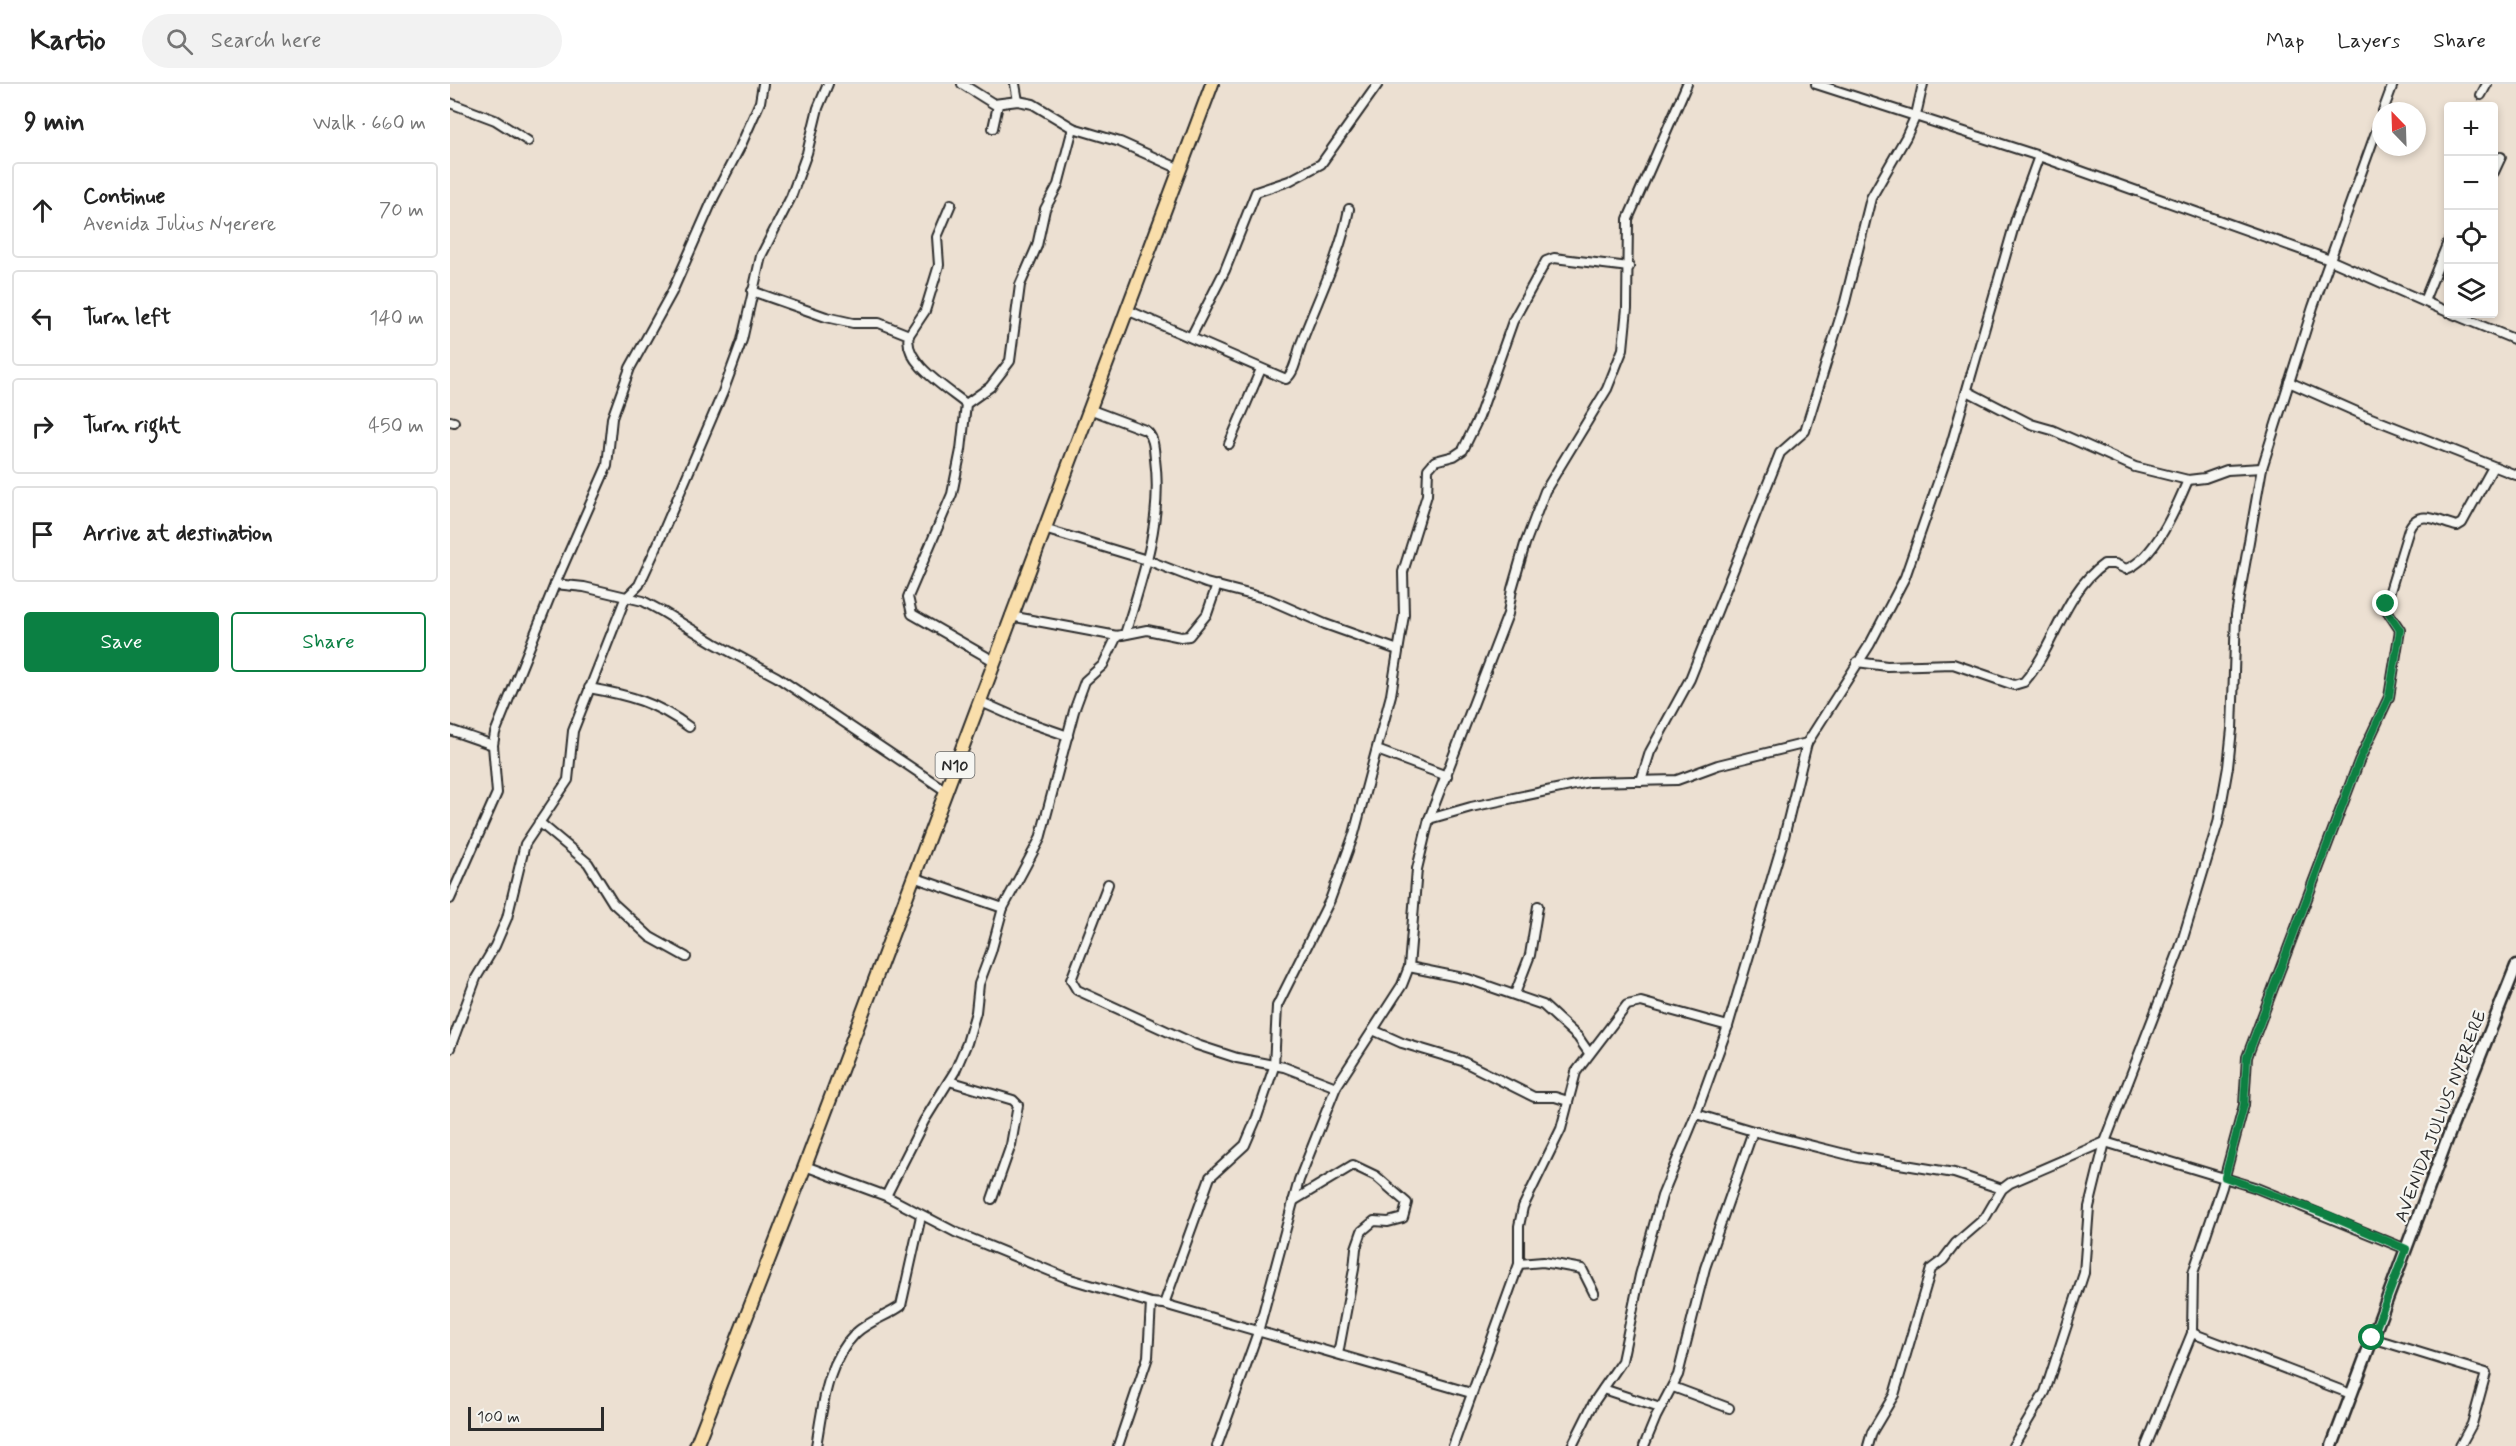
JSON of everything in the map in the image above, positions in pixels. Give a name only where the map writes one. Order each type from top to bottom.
[{"type":"main road","name":"N10","points":[[696,1446],[805,1166],[1212,84]]},
{"type":"street","points":[[450,899],[497,793],[493,745],[555,584],[607,466],[612,418],[630,368],[672,292],[714,197],[741,145],[760,102],[763,84]]},
{"type":"street","points":[[450,1048],[476,978],[495,946],[507,918],[525,844],[568,780],[573,731],[625,599],[639,585],[653,556],[723,392],[742,340],[761,256],[791,197],[807,153],[818,108],[828,84]]},
{"type":"street","points":[[962,84],[983,99],[998,105],[1018,101],[1038,106],[1073,128],[1120,142],[1180,169]]},
{"type":"street","points":[[1015,84],[1018,101]]},
{"type":"street","points":[[1191,337],[1225,270],[1256,192],[1289,182],[1320,165],[1378,84]]},
{"type":"street","points":[[1217,1446],[1258,1332],[1293,1201],[1336,1087],[1402,986],[1409,967],[1417,869],[1429,819],[1508,614],[1512,589],[1525,544],[1545,491],[1607,389],[1623,349],[1626,334],[1629,267],[1628,219],[1687,84]]},
{"type":"street","points":[[1816,84],[2039,156],[2330,260],[2444,310]]},
{"type":"street","points":[[1641,781],[1650,752],[1690,679],[1780,453],[1805,431],[1845,302],[1871,198],[1898,153],[1916,115],[1923,84]]},
{"type":"street","points":[[2387,102],[2393,84]]},
{"type":"street","points":[[2481,95],[2487,84]]},
{"type":"street","points":[[450,103],[495,120],[528,141]]},
{"type":"street","points":[[993,128],[998,105]]},
{"type":"street","points":[[994,660],[912,614],[908,597],[952,494],[962,450],[966,404],[990,387],[1010,361],[1020,285],[1037,246],[1045,209],[1058,185],[1073,128]]},
{"type":"street","points":[[2013,1446],[2045,1392],[2084,1273],[2089,1207],[2105,1142],[2180,948],[2218,823],[2232,729],[2236,615],[2262,468],[2289,381],[2372,143]]},
{"type":"street","points":[[1572,1446],[1603,1389],[1622,1361],[1640,1275],[1662,1196],[1696,1114],[1728,1026],[1783,841],[1807,743],[1870,644],[1905,577],[1967,391],[1969,376],[1996,294],[2016,219],[2039,156]]},
{"type":"street","points":[[2498,163],[2501,157]]},
{"type":"street","points":[[951,204],[937,237],[939,265],[925,311],[907,341],[912,356],[966,404]]},
{"type":"street","points":[[1128,310],[1286,379],[1291,375],[1302,341],[1334,266],[1349,208]]},
{"type":"street","points":[[2424,301],[2444,252]]},
{"type":"street","points":[[1164,1304],[1206,1184],[1219,1166],[1245,1145],[1274,1067],[1277,1006],[1330,900],[1354,834],[1377,750],[1398,650],[1404,615],[1403,572],[1427,495],[1428,469],[1434,461],[1454,456],[1463,450],[1479,417],[1513,321],[1546,261],[1554,258],[1629,267]]},
{"type":"street","points":[[752,291],[826,317],[853,322],[879,323],[909,335]]},
{"type":"street","points":[[2463,318],[2516,340]]},
{"type":"street","points":[[1229,444],[1261,369]]},
{"type":"street","points":[[2289,381],[2516,475]]},
{"type":"street","points":[[1967,391],[2031,424],[2052,430],[2135,467],[2188,480],[2205,478],[2227,470],[2262,468]]},
{"type":"street","points":[[886,1196],[924,1121],[949,1082],[967,1043],[976,1012],[979,984],[991,952],[1003,908],[1040,839],[1085,681],[1103,665],[1121,635],[1147,560],[1159,493],[1152,436],[1145,430],[1089,409]]},
{"type":"street","points":[[2146,1446],[2192,1333],[2193,1273],[2225,1177],[2244,1105],[2247,1057],[2359,761],[2389,697],[2400,630],[2386,609],[2386,604],[2409,529],[2416,520],[2424,517],[2457,526],[2462,523],[2493,467]]},
{"type":"street","points":[[1857,662],[1887,666],[1953,664],[2014,685],[2024,682],[2067,606],[2080,589],[2104,564],[2115,564],[2126,570],[2139,562],[2166,526],[2188,480]]},
{"type":"street","points":[[1044,529],[1147,560],[1217,585],[1268,599],[1324,624],[1398,650]]},
{"type":"street","points":[[555,584],[584,587],[625,599],[642,601],[663,612],[714,644],[777,677],[946,791]]},
{"type":"street","points":[[1010,616],[1121,635],[1147,630],[1181,637],[1190,636],[1207,614],[1217,585]]},
{"type":"street","points":[[589,688],[634,696],[673,715],[689,727]]},
{"type":"street","points":[[979,701],[1022,720],[1068,736]]},
{"type":"street","points":[[450,730],[493,745]]},
{"type":"street","points":[[1429,819],[1471,807],[1589,782],[1677,780],[1718,765],[1807,743]]},
{"type":"street","points":[[1377,750],[1447,776]]},
{"type":"street","points":[[539,822],[588,863],[613,903],[650,937],[686,957]]},
{"type":"street","points":[[913,877],[1003,908]]},
{"type":"street","points":[[1108,884],[1074,972],[1073,986],[1139,1017],[1156,1028],[1197,1045],[1274,1067],[1284,1067],[1336,1087]]},
{"type":"street","points":[[1515,994],[1530,956],[1538,906]]},
{"type":"street","name":"AVENIDA JULIUS NYERERE","points":[[2332,1446],[2516,966]]},
{"type":"street","points":[[1409,967],[1468,979],[1543,1005],[1578,1037],[1589,1053]]},
{"type":"street","points":[[1453,1446],[1519,1264],[1521,1212],[1561,1129],[1576,1071],[1632,1002],[1641,1002],[1728,1026]]},
{"type":"street","points":[[1373,1030],[1402,1043],[1462,1060],[1534,1097],[1555,1097],[1568,1101]]},
{"type":"street","points":[[949,1082],[1013,1100],[1018,1105],[1011,1145],[992,1199]]},
{"type":"street","points":[[1696,1114],[1857,1157],[1954,1173],[2002,1189]]},
{"type":"street","points":[[1644,1446],[1682,1364],[1705,1268],[1753,1131]]},
{"type":"street","points":[[1868,1446],[1872,1432],[1894,1395],[1928,1276],[1956,1243],[1985,1218],[2002,1189],[2020,1178],[2105,1142],[2225,1177],[2328,1215],[2406,1249]]},
{"type":"street","points":[[1293,1201],[1353,1164],[1376,1176],[1407,1203],[1403,1218],[1388,1222],[1374,1221],[1362,1231],[1356,1248],[1338,1354]]},
{"type":"street","points":[[805,1166],[886,1196],[921,1216],[1067,1278],[1471,1393]]},
{"type":"street","points":[[816,1446],[828,1380],[836,1360],[856,1333],[901,1306],[921,1216]]},
{"type":"street","points":[[1519,1264],[1543,1262],[1582,1269],[1594,1293]]},
{"type":"street","points":[[1118,1446],[1148,1357],[1151,1303]]},
{"type":"street","points":[[2192,1333],[2351,1394]]},
{"type":"street","points":[[2372,1338],[2486,1373],[2472,1424],[2460,1446]]},
{"type":"street","points":[[1673,1387],[1729,1408]]},
{"type":"street","points":[[1603,1389],[1660,1408]]},
{"type":"route","points":[[2372,1338],[2406,1249],[2328,1215],[2225,1177],[2246,1097],[2244,1067],[2247,1057],[2359,761],[2389,697],[2400,630],[2386,609],[2386,604]]}]
